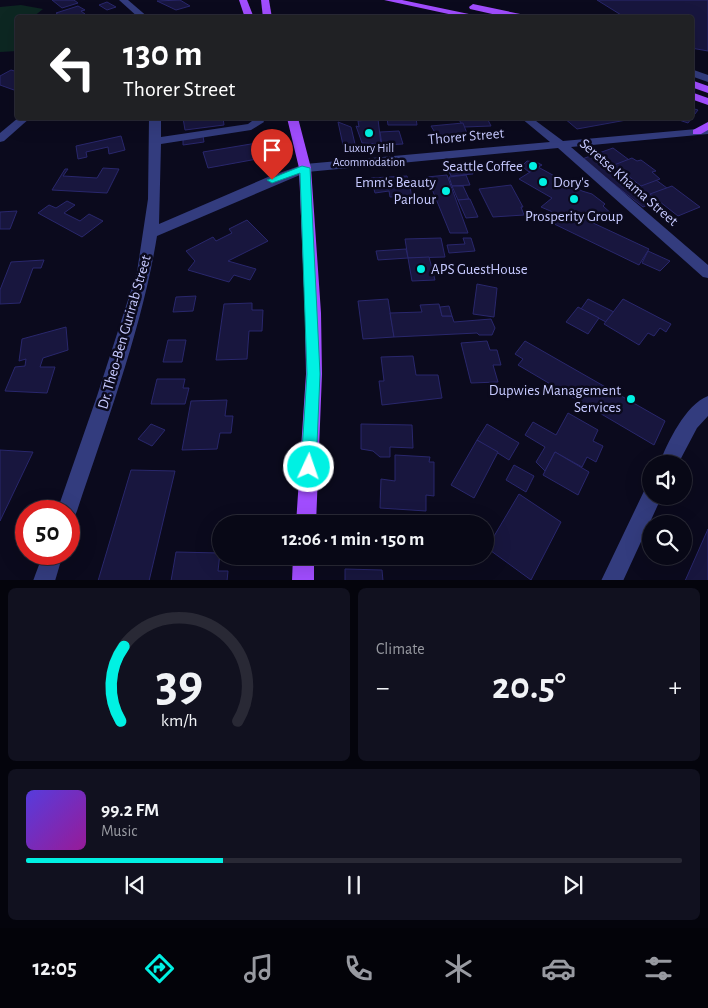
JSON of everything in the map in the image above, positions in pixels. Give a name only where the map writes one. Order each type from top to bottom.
[{"type":"main road","points":[[243,0],[249,15]]},
{"type":"main road","points":[[388,0],[468,15]]},
{"type":"main road","points":[[435,0],[512,15]]},
{"type":"main road","points":[[268,2],[268,15]]},
{"type":"main road","points":[[694,86],[708,100]]},
{"type":"main road","points":[[694,95],[708,100]]},
{"type":"main road","points":[[293,120],[305,168],[314,374],[306,515]]},
{"type":"main road","points":[[702,131],[708,125]]},
{"type":"main road","points":[[303,580],[304,565]]},
{"type":"street","points":[[123,0],[141,15]]},
{"type":"street","points":[[694,65],[708,71]]},
{"type":"street","points":[[694,73],[708,79]]},
{"type":"street","points":[[0,139],[22,120]]},
{"type":"street","name":"Dr. Theo-Ben Gurirab Street","points":[[71,500],[106,396],[144,272],[151,233],[155,120]]},
{"type":"street","points":[[155,141],[229,123],[256,125],[257,120]]},
{"type":"street","name":"Seretse Khama Street","points":[[529,120],[559,143],[708,274]]},
{"type":"street","name":"Thorer Street","points":[[151,233],[272,180],[305,168],[702,131]]},
{"type":"street","points":[[673,455],[691,422],[708,404]]},
{"type":"street","points":[[612,580],[648,505]]},
{"type":"street","points":[[44,580],[49,565]]},
{"type":"green space","points":[[21,5],[43,9],[36,15],[15,15],[15,51],[0,52],[0,7]]},
{"type":"building","points":[[52,0],[74,0],[78,3],[62,8]]},
{"type":"building","points":[[180,0],[190,6],[176,10],[157,1]]},
{"type":"building","points":[[597,0],[708,0],[708,51],[694,49],[694,15],[621,15]]},
{"type":"building","points":[[107,2],[116,7],[107,10],[99,5]]},
{"type":"building","points":[[78,6],[85,10],[81,11],[85,14],[82,15],[59,15],[56,13]]},
{"type":"building","points":[[11,70],[15,71],[15,90],[0,85],[0,76]]},
{"type":"building","points":[[183,120],[223,120],[224,125],[185,130]]},
{"type":"building","points":[[378,120],[381,144],[362,143],[356,126],[359,127],[358,121]]},
{"type":"building","points":[[387,120],[416,120],[417,125],[388,125]]},
{"type":"building","points":[[459,120],[488,120],[491,126],[464,127]]},
{"type":"building","points":[[566,120],[626,120],[577,129]]},
{"type":"building","points":[[679,120],[690,120],[688,123]]},
{"type":"building","points":[[338,122],[351,127],[355,144],[349,148],[343,145]]},
{"type":"building","points":[[463,123],[468,136],[439,139],[431,126]]},
{"type":"building","points":[[399,131],[403,144],[382,145],[380,132]]},
{"type":"building","points":[[121,136],[125,150],[109,154],[108,147],[86,152],[87,157],[78,159],[76,146]]},
{"type":"building","points":[[203,136],[204,142],[183,145],[183,139]]},
{"type":"building","points":[[263,142],[268,157],[208,168],[203,152]]},
{"type":"building","points":[[613,148],[675,194],[643,207],[582,159]]},
{"type":"building","points":[[632,158],[637,161],[641,160],[656,171],[652,172],[660,179],[641,186],[614,165]]},
{"type":"building","points":[[527,161],[542,165],[529,172],[523,165]]},
{"type":"building","points":[[469,164],[473,174],[451,176],[449,172],[454,171],[452,167]]},
{"type":"building","points":[[538,167],[582,191],[592,194],[605,204],[603,206],[614,216],[598,221],[594,219],[591,222],[649,249],[639,265],[548,221],[555,213],[541,207],[552,198],[519,179]]},
{"type":"building","points":[[103,168],[119,169],[107,193],[52,190],[65,169],[68,169],[63,176],[97,178]]},
{"type":"building","points":[[447,175],[468,233],[450,233],[427,177]]},
{"type":"building","points":[[466,175],[470,185],[452,186],[449,177]]},
{"type":"building","points":[[407,176],[412,196],[390,197],[389,191],[375,193],[371,178]]},
{"type":"building","points":[[511,185],[523,207],[521,207],[524,215],[493,217],[479,189]]},
{"type":"building","points":[[452,186],[463,186],[469,199],[458,200]]},
{"type":"building","points":[[672,186],[700,207],[678,216],[650,194]]},
{"type":"building","points":[[470,199],[478,217],[466,218],[458,200]]},
{"type":"building","points":[[67,201],[75,205],[64,213],[80,221],[89,214],[103,221],[82,237],[38,213],[49,205],[56,208]]},
{"type":"building","points":[[17,211],[10,229],[0,229],[0,212]]},
{"type":"building","points":[[247,220],[268,241],[228,261],[256,269],[250,280],[234,275],[229,282],[188,270],[195,261],[186,251],[213,237],[216,241],[232,233],[229,229]]},
{"type":"building","points":[[441,238],[445,257],[408,258],[405,239]]},
{"type":"building","points":[[463,238],[471,238],[475,251],[449,253],[447,245],[465,244]]},
{"type":"building","points":[[406,249],[408,258],[378,260],[376,251]]},
{"type":"building","points":[[648,251],[670,261],[660,271],[642,263]]},
{"type":"building","name":"APS GuestHouse","points":[[429,257],[435,280],[412,281],[408,258]]},
{"type":"building","points":[[44,260],[41,268],[33,268],[20,303],[0,304],[0,290],[11,262]]},
{"type":"building","points":[[477,284],[497,288],[494,317],[473,314]]},
{"type":"building","points":[[196,296],[193,311],[173,312],[176,297]]},
{"type":"building","points":[[388,299],[394,337],[363,339],[358,301]]},
{"type":"building","points":[[588,299],[614,312],[606,322],[581,309]]},
{"type":"building","points":[[623,299],[671,324],[666,332],[660,328],[654,336],[648,333],[639,345],[604,324]]},
{"type":"building","points":[[252,303],[252,310],[263,310],[262,331],[249,331],[247,359],[216,360],[224,304]]},
{"type":"building","points":[[439,304],[442,316],[452,316],[454,322],[491,319],[495,328],[492,335],[479,335],[477,333],[394,337],[390,313],[422,312],[420,305]]},
{"type":"building","points":[[449,306],[452,316],[442,316],[440,307]]},
{"type":"building","points":[[578,307],[599,318],[588,334],[566,322]]},
{"type":"building","points":[[66,327],[68,350],[43,358],[40,367],[55,367],[47,393],[5,391],[15,367],[25,366],[26,359],[19,361],[22,339]]},
{"type":"building","points":[[168,340],[186,340],[182,362],[163,362]]},
{"type":"building","points":[[487,341],[490,350],[497,350],[501,365],[493,365],[498,382],[471,383],[461,343]]},
{"type":"building","points":[[525,341],[665,421],[654,445],[518,365],[523,359],[515,354]]},
{"type":"building","points":[[413,356],[416,375],[438,375],[442,398],[382,405],[379,381],[384,381],[381,357]]},
{"type":"building","points":[[157,379],[185,379],[183,388],[189,388],[185,404],[151,404]]},
{"type":"building","points":[[227,400],[225,416],[233,416],[231,433],[220,433],[217,449],[182,450],[191,401]]},
{"type":"building","points":[[568,413],[598,430],[593,441],[603,446],[596,462],[587,457],[582,467],[555,452],[545,471],[536,462],[545,447],[525,435],[533,422],[556,435]]},
{"type":"building","points":[[151,424],[165,430],[152,446],[138,439]]},
{"type":"building","points":[[361,424],[412,425],[413,448],[390,447],[390,457],[380,457],[373,451],[361,449]]},
{"type":"building","points":[[487,424],[519,443],[509,460],[477,440]]},
{"type":"building","points":[[477,440],[498,452],[474,498],[451,485]]},
{"type":"building","points":[[0,450],[33,452],[0,521]]},
{"type":"building","points":[[555,452],[589,472],[578,495],[543,475]]},
{"type":"building","points":[[395,455],[430,457],[429,462],[434,462],[434,496],[426,495],[426,511],[380,508],[381,479],[395,481]]},
{"type":"building","points":[[514,465],[534,476],[526,492],[506,480]]},
{"type":"building","points":[[131,470],[175,471],[149,580],[98,580]]},
{"type":"building","points":[[519,494],[561,522],[531,580],[494,553],[494,536]]},
{"type":"building","points":[[708,529],[708,580],[685,580]]},
{"type":"building","points":[[176,552],[212,553],[212,565],[219,565],[218,571],[228,571],[227,580],[171,580]]},
{"type":"building","points":[[345,569],[382,570],[383,580],[345,580]]},
{"type":"place","name":"Luxury Hill Acommodation","points":[[369,133]]},
{"type":"place","name":"Seattle Coffee","points":[[533,166]]},
{"type":"place","name":"Dory's","points":[[543,182]]},
{"type":"place","name":"Emm's Beauty Parlour","points":[[446,191]]},
{"type":"place","name":"Prosperity Group","points":[[574,199]]},
{"type":"place","name":"APS GuestHouse","points":[[421,269]]},
{"type":"place","name":"Dupwies Management Services","points":[[631,399]]},
{"type":"route","points":[[272,180],[305,168],[313,313],[314,374],[309,467]]}]
